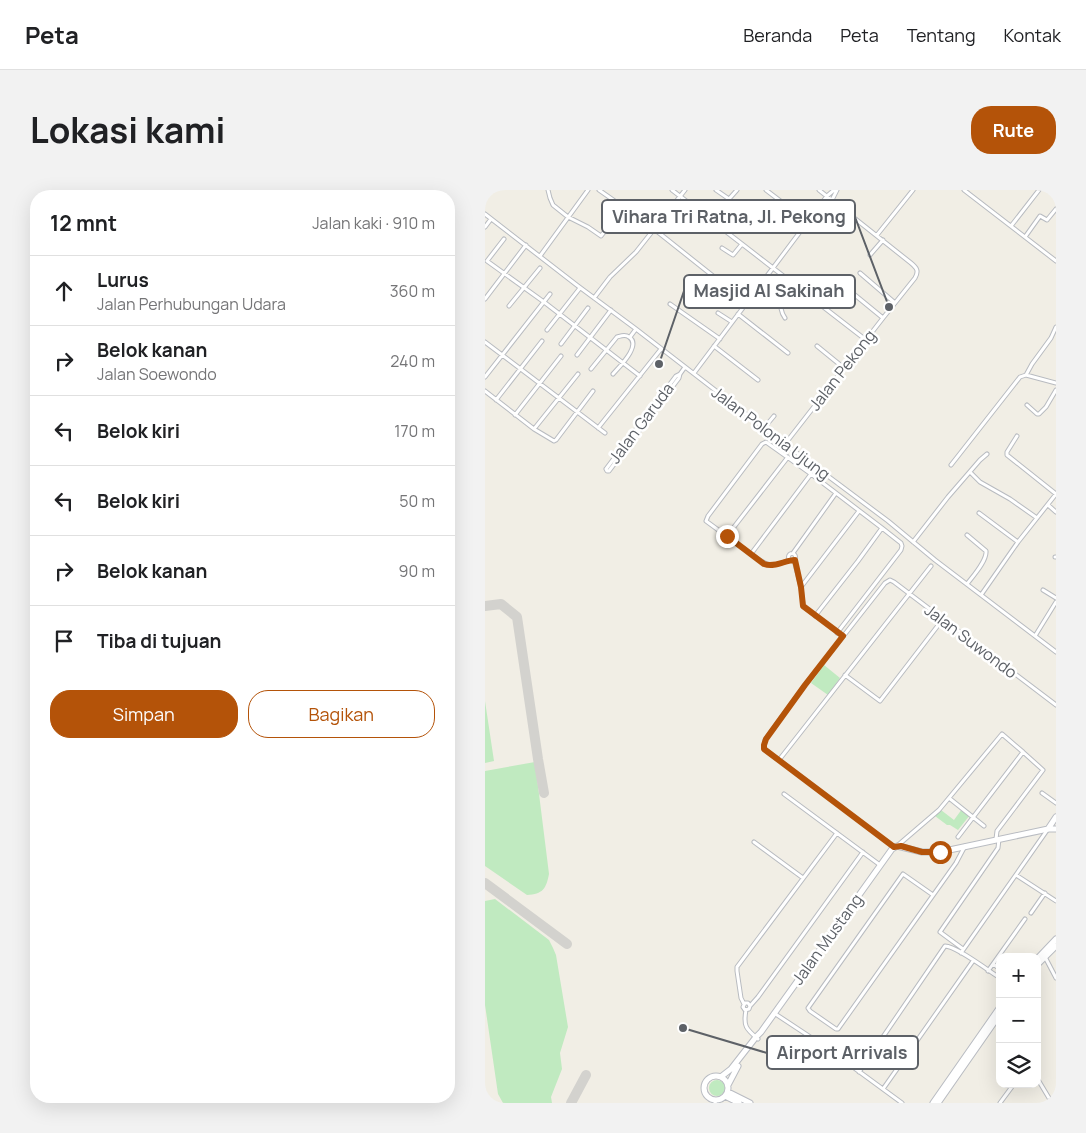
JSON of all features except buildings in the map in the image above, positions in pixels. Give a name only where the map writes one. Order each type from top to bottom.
[{"type":"main road","points":[[1048,830],[1056,817]]},
{"type":"main road","points":[[896,847],[922,852],[940,852],[1056,829]]},
{"type":"main road","name":"Jalan Mustang","points":[[728,1085],[736,1069],[774,1013],[891,850],[896,847]]},
{"type":"main road","points":[[1041,955],[1056,939]]},
{"type":"main road","points":[[1041,960],[1056,946]]},
{"type":"main road","points":[[933,1103],[996,1014]]},
{"type":"main road","points":[[937,1103],[996,1020]]},
{"type":"main road","name":"Jalan Mustang","points":[[722,1076],[731,1069],[757,1038]]},
{"type":"main road","points":[[722,1076],[728,1085],[726,1094],[721,1099],[715,1101],[706,1095],[704,1090],[705,1082],[711,1077],[722,1076]]},
{"type":"main road","points":[[726,1094],[739,1103]]},
{"type":"main road","points":[[726,1094],[750,1103]]},
{"type":"street","points":[[548,190],[553,205],[568,217],[602,236],[621,211]]},
{"type":"street","points":[[540,256],[588,190]]},
{"type":"street","points":[[599,190],[619,204]]},
{"type":"street","points":[[672,190],[866,340]]},
{"type":"street","points":[[594,298],[610,277],[636,252],[685,190]]},
{"type":"street","points":[[716,190],[729,199],[737,190]]},
{"type":"street","points":[[765,190],[808,222]]},
{"type":"street","points":[[819,190],[883,240],[870,255]]},
{"type":"street","points":[[694,374],[827,196],[835,190]]},
{"type":"street","points":[[832,200],[835,190]]},
{"type":"street","points":[[877,235],[913,190]]},
{"type":"street","points":[[964,190],[1056,261]]},
{"type":"street","points":[[1011,226],[1039,190]]},
{"type":"street","points":[[1025,237],[1040,216],[1047,220],[1056,209]]},
{"type":"street","name":"Jalan Polonia Ujung","points":[[485,214],[888,521],[935,560],[1056,652]]},
{"type":"street","points":[[485,227],[491,219]]},
{"type":"street","points":[[654,229],[747,303]]},
{"type":"street","points":[[504,239],[486,262],[544,302],[640,376]]},
{"type":"street","name":"Jalan Pekong","points":[[785,444],[915,278],[916,267],[883,240]]},
{"type":"street","points":[[722,248],[733,255],[742,244]]},
{"type":"street","points":[[485,299],[526,246]]},
{"type":"street","points":[[509,306],[540,268]]},
{"type":"street","points":[[860,273],[895,303]]},
{"type":"street","points":[[741,279],[756,289]]},
{"type":"street","points":[[759,286],[777,299],[785,318]]},
{"type":"street","points":[[547,330],[580,288]]},
{"type":"street","points":[[790,304],[801,290]]},
{"type":"street","points":[[850,291],[883,318]]},
{"type":"street","points":[[485,376],[551,294]]},
{"type":"street","points":[[670,304],[720,339]]},
{"type":"street","points":[[561,344],[588,308]]},
{"type":"street","points":[[577,355],[611,310]]},
{"type":"street","points":[[718,313],[732,322]]},
{"type":"street","points":[[738,314],[788,353]]},
{"type":"street","points":[[1026,375],[1056,327]]},
{"type":"street","points":[[630,337],[636,329]]},
{"type":"street","points":[[591,370],[617,337],[623,335],[630,337],[633,340],[633,348],[613,374]]},
{"type":"street","points":[[496,400],[542,341]]},
{"type":"street","points":[[485,342],[605,433]]},
{"type":"street","points":[[715,346],[759,380]]},
{"type":"street","points":[[817,346],[844,368]]},
{"type":"street","points":[[598,428],[661,349]]},
{"type":"street","points":[[515,415],[561,356]]},
{"type":"street","name":"Jalan Garuda","points":[[625,447],[605,469],[606,471],[609,470],[685,367]]},
{"type":"street","points":[[534,429],[578,374]]},
{"type":"street","points":[[951,465],[1020,377],[1026,375],[1056,383]]},
{"type":"street","points":[[1027,405],[1039,414],[1046,407],[1056,390]]},
{"type":"street","points":[[485,391],[534,429],[554,441],[593,391]]},
{"type":"street","points":[[764,428],[774,416]]},
{"type":"street","points":[[981,595],[1018,542],[1056,494],[1007,456],[1007,452],[1017,436]]},
{"type":"street","points":[[795,560],[769,566],[764,564],[707,522],[706,519],[763,443],[766,442],[901,543],[901,550],[837,633]]},
{"type":"street","points":[[913,542],[948,496],[987,454]]},
{"type":"street","points":[[727,536],[788,457]]},
{"type":"street","points":[[970,472],[981,482],[1010,498],[1037,518]]},
{"type":"street","points":[[751,554],[811,474]]},
{"type":"street","points":[[790,560],[789,555],[793,554],[836,493]]},
{"type":"street","points":[[1047,505],[1056,512]]},
{"type":"street","points":[[801,587],[859,511]]},
{"type":"street","points":[[979,513],[1018,542]]},
{"type":"street","points":[[815,616],[882,528]]},
{"type":"street","points":[[967,534],[983,548],[986,555],[984,561],[967,584]]},
{"type":"street","points":[[793,554],[795,555],[803,606],[843,636],[766,739],[764,749],[896,847],[939,810],[1001,735],[1004,735],[1043,769],[997,831],[999,848],[940,932],[973,961],[996,976]]},
{"type":"street","points":[[779,760],[931,566]]},
{"type":"street","name":"Jalan Suwondo","points":[[843,636],[885,583],[888,580],[892,581],[1056,705]]},
{"type":"street","points":[[1035,636],[1056,600],[1043,590]]},
{"type":"street","points":[[845,675],[880,701],[943,619]]},
{"type":"street","points":[[958,837],[1023,752]]},
{"type":"street","points":[[1042,793],[1056,803]]},
{"type":"street","points":[[785,794],[881,865]]},
{"type":"street","points":[[949,798],[984,826]]},
{"type":"street","points":[[962,951],[1048,830]]},
{"type":"street","points":[[757,1038],[745,1025],[746,1010],[743,1009],[744,1004],[741,998],[737,969],[837,833]]},
{"type":"street","points":[[754,842],[803,878]]},
{"type":"street","points":[[933,895],[903,874],[808,1008],[810,1011],[838,1029],[956,863],[965,846]]},
{"type":"street","points":[[746,1010],[758,998],[863,852]]},
{"type":"street","points":[[1016,875],[1056,901]]},
{"type":"street","points":[[1031,913],[1045,894]]},
{"type":"street","points":[[988,971],[1025,919]]},
{"type":"street","points":[[859,1072],[945,946],[962,951]]},
{"type":"street","points":[[1045,956],[1056,978]]},
{"type":"street","points":[[883,1090],[973,961]]},
{"type":"street","points":[[744,1004],[749,1004],[750,1006]]},
{"type":"street","points":[[774,1013],[827,1048],[902,1103]]},
{"type":"street","points":[[827,1048],[831,1039]]},
{"type":"street","points":[[1041,1085],[1052,1103]]},
{"type":"street","points":[[1001,1103],[1011,1088]]},
{"type":"green space","points":[[824,665],[840,678],[828,695],[811,683]]},
{"type":"green space","points":[[485,701],[494,761],[485,763]]},
{"type":"green space","points":[[535,762],[549,874],[543,890],[527,895],[485,866],[485,771]]},
{"type":"green space","points":[[962,809],[970,815],[958,830],[935,816],[941,810],[954,820]]},
{"type":"green space","points":[[495,899],[549,940],[556,955],[568,1027],[560,1053],[562,1069],[551,1097],[552,1103],[503,1103],[498,1094],[485,1005],[485,901]]},
{"type":"green space","points":[[717,1080],[723,1082],[725,1088],[723,1094],[717,1096],[711,1094],[709,1088],[711,1082]]},
{"type":"taxiway","points":[[485,606],[501,604],[517,617],[544,793]]},
{"type":"taxiway","points":[[485,883],[567,944]]},
{"type":"taxiway","points":[[571,1103],[586,1075]]},
{"type":"place","name":"Vihara Tri Ratna, Jl. Pekong","points":[[889,307]]},
{"type":"place","name":"Masjid Al Sakinah","points":[[659,364]]},
{"type":"place","name":"Airport Arrivals","points":[[683,1028]]},
{"type":"route","points":[[727,536],[769,566],[795,560],[803,606],[843,636],[766,739],[764,749],[894,847],[901,846],[922,852],[940,852]]}]
